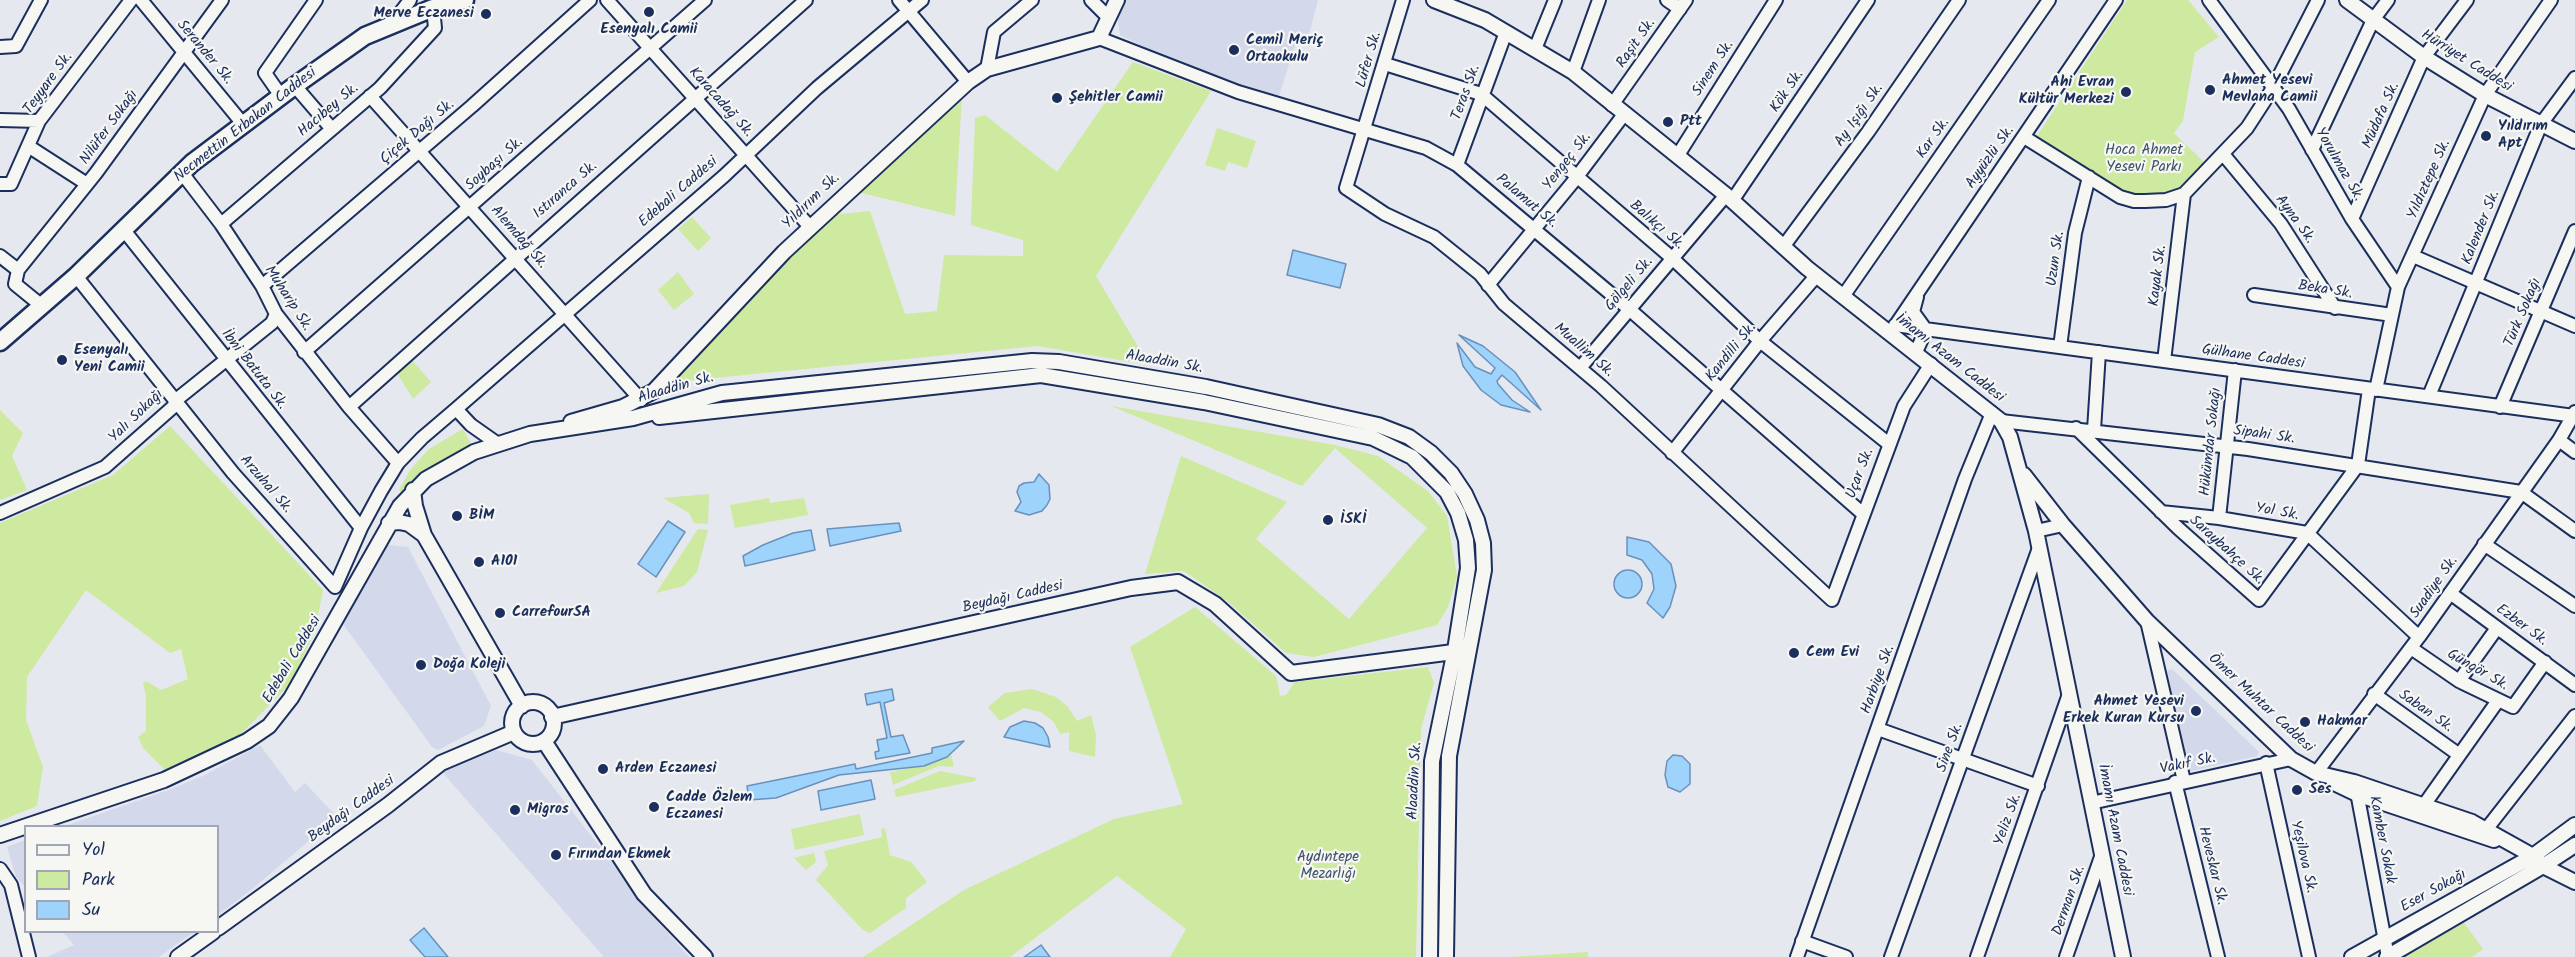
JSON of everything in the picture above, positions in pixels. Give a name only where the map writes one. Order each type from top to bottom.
[{"type":"main road","name":"Necmettin Erbakan Caddesi","points":[[0,342],[76,276],[182,172],[281,96],[365,36],[433,8],[465,0]]},
{"type":"street","points":[[0,47],[16,46],[41,0]]},
{"type":"street","name":"Teyyare Sk.","points":[[0,184],[11,184],[39,121],[131,0]]},
{"type":"street","name":"Serander Sk.","points":[[141,0],[243,124]]},
{"type":"street","name":"Nilüfer Sokağı","points":[[18,270],[87,184],[222,0]]},
{"type":"street","points":[[281,96],[265,72],[316,0]]},
{"type":"street","points":[[391,25],[410,0]]},
{"type":"street","name":"Çiçek Dağı Sk.","points":[[262,286],[420,151],[590,0]]},
{"type":"street","name":"Karacadağ Sk.","points":[[607,0],[810,227]]},
{"type":"street","name":"Soybaşı Sk.","points":[[304,352],[705,0]]},
{"type":"street","name":"Istıranca Sk.","points":[[349,407],[514,257],[806,0]]},
{"type":"street","points":[[899,0],[968,82]]},
{"type":"street","name":"Edebali Caddesi","points":[[335,587],[361,528],[398,463],[422,438],[746,155],[818,88],[922,0]]},
{"type":"street","points":[[987,69],[994,32],[1032,0]]},
{"type":"street","points":[[1091,0],[1108,17]]},
{"type":"street","points":[[1098,38],[1117,0]]},
{"type":"street","name":"Lüfer Sk.","points":[[1365,129],[1403,0]]},
{"type":"street","points":[[1535,49],[1555,0]]},
{"type":"street","points":[[1573,72],[1599,0]]},
{"type":"street","points":[[1667,0],[1683,4]]},
{"type":"street","name":"Sinem Sk.","points":[[1678,155],[1776,0]]},
{"type":"street","name":"Kök Sk.","points":[[1729,198],[1868,0]]},
{"type":"street","name":"Ay Işığı Sk.","points":[[1783,247],[1868,132],[1959,0]]},
{"type":"street","name":"Kar Sk.","points":[[1844,295],[2049,0]]},
{"type":"street","name":"Ayyüzlü Sk.","points":[[1893,329],[2116,0]]},
{"type":"street","name":"Yorulmaz Sk.","points":[[2209,0],[2273,88],[2352,219],[2398,287]]},
{"type":"street","points":[[2024,137],[2120,197],[2134,201],[2166,200],[2184,194],[2247,128],[2273,88],[2318,0]]},
{"type":"street","name":"Hürriyet Caddesi","points":[[2347,0],[2424,57],[2485,95],[2575,141]]},
{"type":"street","points":[[2312,150],[2373,20],[2388,0]]},
{"type":"street","name":"Müdafa Sk.","points":[[2352,219],[2424,57],[2467,0]]},
{"type":"street","name":"Yıldıztepe Sk.","points":[[2373,389],[2398,287],[2485,95],[2551,0]]},
{"type":"street","name":"İmamı Azam Caddesi","points":[[1440,1],[1485,20],[1573,72],[1678,155],[1817,275],[1893,329],[1916,352],[1996,417],[2010,437],[2036,531],[2123,957]]},
{"type":"street","name":"Raşit Sk.","points":[[1612,105],[1683,4]]},
{"type":"street","name":"Hacıbey Sk.","points":[[221,224],[370,96],[435,28],[433,8]]},
{"type":"street","name":"Teras Sk.","points":[[1457,165],[1506,32]]},
{"type":"street","name":"Yıldırım Sk.","points":[[592,421],[641,400],[654,391],[810,227],[968,82],[987,69],[1098,38]]},
{"type":"street","name":"Palamut Sk.","points":[[1098,38],[1238,92],[1426,148],[1457,165],[1629,309],[1862,513]]},
{"type":"street","name":"Balıkçı Sk.","points":[[1385,64],[1482,94],[1672,258],[1760,341],[1889,444]]},
{"type":"street","name":"Kalender Sk.","points":[[2429,396],[2541,124],[2575,78]]},
{"type":"street","points":[[295,86],[331,128]]},
{"type":"street","name":"Alemdağ Sk.","points":[[370,96],[641,400]]},
{"type":"street","name":"Yengeç Sk.","points":[[1488,285],[1577,177],[1625,113]]},
{"type":"street","points":[[0,120],[39,121]]},
{"type":"street","name":"Muallim Sk.","points":[[1365,129],[1346,188],[1385,214],[1434,237],[1480,274],[1504,304],[1580,368],[1832,600]]},
{"type":"street","points":[[28,146],[87,184]]},
{"type":"street","name":"Ayna Sk.","points":[[2223,154],[2281,224],[2335,308]]},
{"type":"street","name":"Muharip Sk.","points":[[182,172],[221,224],[262,286],[276,314],[304,352],[398,463]]},
{"type":"street","name":"Uzun Sk.","points":[[2060,347],[2075,233],[2089,177]]},
{"type":"street","name":"Kayak Sk.","points":[[2164,361],[2184,194]]},
{"type":"street","name":"Gölgeli Sk.","points":[[1580,368],[1672,258],[1729,198]]},
{"type":"street","name":"İbni Batuta Sk.","points":[[123,229],[361,528]]},
{"type":"street","name":"Türk Sokağı","points":[[2500,407],[2575,231]]},
{"type":"street","points":[[2413,256],[2575,326]]},
{"type":"street","points":[[1,260],[18,270],[15,284],[42,306]]},
{"type":"street","name":"Kandilli Sk.","points":[[1672,453],[1760,341],[1817,275]]},
{"type":"street","name":"Arzuhal Sk.","points":[[76,276],[233,473],[335,587]]},
{"type":"street","points":[[1916,352],[1926,330],[1913,312],[1922,284]]},
{"type":"street","name":"Beka Sk.","points":[[2254,295],[2392,315]]},
{"type":"street","name":"Yalı Sokağı","points":[[0,513],[105,467],[173,407],[176,400],[272,323],[276,314]]},
{"type":"street","name":"Gülhane Caddesi","points":[[1893,329],[1926,330],[2574,415]]},
{"type":"street","points":[[2094,430],[2099,352]]},
{"type":"street","name":"Alaaddin Sk.","points":[[633,418],[722,393],[1032,361],[1059,362],[1206,387],[1378,425],[1409,437],[1431,453],[1451,473],[1465,494],[1477,520],[1483,543],[1482,591],[1461,651],[1432,761],[1430,957]]},
{"type":"street","name":"Uçar Sk.","points":[[1832,600],[1862,513],[1904,406],[1931,364]]},
{"type":"street","name":"Hükümdar Sokağı","points":[[2219,518],[2235,370]]},
{"type":"street","name":"Alaaddin Sk.","points":[[633,418],[678,416],[1019,375],[1063,378],[1204,402],[1373,438],[1412,457],[1431,474],[1453,503],[1466,540],[1468,568],[1449,756],[1446,957]]},
{"type":"street","points":[[1204,402],[1206,387]]},
{"type":"street","name":"Saraybahçe Sk.","points":[[2076,428],[2161,512],[2259,600],[2358,465],[2373,389]]},
{"type":"street","points":[[1221,406],[1223,391]]},
{"type":"street","points":[[456,409],[471,425],[498,444]]},
{"type":"street","name":"Suadiye Sk.","points":[[2316,773],[2419,637],[2559,440],[2574,415]]},
{"type":"street","name":"Sipahi Sk.","points":[[1996,417],[2227,446],[2522,492]]},
{"type":"street","name":"Harbiye Sk.","points":[[1797,957],[1965,479],[1996,417]]},
{"type":"street","name":"Yıldırım Sk.","points":[[498,444],[530,434],[592,421],[633,418]]},
{"type":"street","points":[[2559,440],[2575,452]]},
{"type":"street","name":"Edebali Caddesi","points":[[30,825],[164,780],[247,741],[269,726],[291,698],[389,523],[414,490],[448,465],[498,444]]},
{"type":"street","name":"Ömer Muhtar Caddesi","points":[[2020,471],[2063,525],[2147,621],[2291,759],[2316,773],[2356,788]]},
{"type":"street","points":[[414,490],[415,506],[424,535],[522,705]]},
{"type":"street","points":[[2522,492],[2575,531]]},
{"type":"street","name":"Yol Sk.","points":[[2161,512],[2219,518],[2307,533],[2419,637]]},
{"type":"street","points":[[389,523],[399,522],[409,525],[424,535]]},
{"type":"street","points":[[2036,531],[2063,525]]},
{"type":"street","points":[[2484,544],[2575,606]]},
{"type":"street","name":"Sine Sk.","points":[[1891,957],[2039,548]]},
{"type":"street","name":"Beydağı Caddesi","points":[[552,717],[1131,588],[1178,582],[1215,604],[1291,673],[1461,651]]},
{"type":"street","name":"Ezber Sk.","points":[[2450,593],[2575,685]]},
{"type":"street","name":"Heveskar Sk.","points":[[2147,621],[2179,782],[2218,957]]},
{"type":"street","points":[[2459,681],[2497,628]]},
{"type":"street","name":"Güngör Sk.","points":[[2411,648],[2459,681],[2497,702],[2513,707],[2545,662]]},
{"type":"street","name":"Yeliz Sk.","points":[[1977,957],[2069,694]]},
{"type":"street","name":"Saban Sk.","points":[[2374,694],[2458,754]]},
{"type":"street","points":[[2424,805],[2497,702]]},
{"type":"street","points":[[540,704],[552,717],[553,728],[544,741],[537,744],[524,742],[514,732],[512,720],[522,705],[540,704]]},
{"type":"street","points":[[2484,833],[2575,716]]},
{"type":"street","points":[[1878,729],[2038,786]]},
{"type":"street","name":"Beydağı Caddesi","points":[[219,927],[388,806],[441,763],[514,732]]},
{"type":"street","points":[[544,741],[644,894],[705,957]]},
{"type":"street","name":"Vakıf Sk.","points":[[2091,803],[2291,759]]},
{"type":"street","name":"Yeşilova Sk.","points":[[2266,763],[2309,957]]},
{"type":"street","points":[[2356,788],[2424,805],[2484,833]]},
{"type":"street","points":[[2356,788],[2516,846],[2533,856],[2543,866],[2575,882]]},
{"type":"street","name":"Kamber Sokak","points":[[2356,788],[2387,957]]},
{"type":"street","name":"Eser Sokağı","points":[[2352,957],[2533,856],[2575,825]]},
{"type":"street","name":"Edebali Caddesi","points":[[0,835],[24,827]]},
{"type":"street","points":[[2387,957],[2575,845]]},
{"type":"street","name":"Derman Sk.","points":[[2066,957],[2102,854]]},
{"type":"street","points":[[0,869],[11,885],[29,957]]},
{"type":"street","points":[[1430,892],[1448,893]]},
{"type":"street","points":[[1431,911],[1447,910]]},
{"type":"street","points":[[178,957],[212,933]]},
{"type":"street","points":[[1802,940],[1846,957]]},
{"type":"shaded area","points":[[1125,0],[1318,0],[1307,42],[1297,39],[1278,99],[1205,76],[1120,35],[1117,12]]},
{"type":"shaded area","name":"Doğa Koleji","points":[[388,545],[408,547],[491,706],[484,726],[438,750],[432,747],[343,624]]},
{"type":"shaded area","name":"Ahmet Yesevi Erkek Kuran Kursu","points":[[2172,669],[2259,752],[2257,756],[2187,772],[2167,671]]},
{"type":"shaded area","points":[[260,745],[295,792],[305,783],[337,817],[219,914],[219,825],[68,825],[171,789],[205,775]]},
{"type":"shaded area","points":[[496,750],[532,760],[660,924],[689,957],[604,957],[442,772]]},
{"type":"shaded area","points":[[24,841],[24,886],[16,877],[7,847]]},
{"type":"shaded area","points":[[64,933],[193,933],[159,957],[47,957],[74,945]]},
{"type":"green space","name":"Hoca Ahmet Yesevi Parkı","points":[[2127,0],[2188,0],[2219,37],[2195,52],[2183,121],[2174,133],[2207,165],[2180,192],[2133,198],[2035,139]]},
{"type":"green space","points":[[1133,62],[1211,91],[1096,276],[1149,365],[1037,346],[674,382],[680,371],[831,215],[870,211],[905,314],[937,311],[944,255],[1023,256],[1023,240],[971,225],[975,118],[985,115],[1057,172]]},
{"type":"green space","points":[[962,95],[955,216],[854,191]]},
{"type":"green space","points":[[1217,128],[1256,141],[1247,168],[1228,162],[1225,171],[1205,165]]},
{"type":"green space","points":[[692,217],[711,238],[698,251],[678,229]]},
{"type":"green space","points":[[678,272],[694,294],[674,310],[658,290]]},
{"type":"green space","points":[[412,360],[431,382],[413,399],[397,373]]},
{"type":"green space","points":[[1111,406],[1335,445],[1378,456],[1428,491],[1447,516],[1457,576],[1448,607],[1437,625],[1314,657],[1286,653],[1227,601],[1184,571],[1145,574],[1181,456],[1287,502],[1256,539],[1349,619],[1427,528],[1335,448],[1302,486]]},
{"type":"green space","points":[[0,410],[23,433],[12,456],[27,490],[0,500]]},
{"type":"green space","points":[[170,426],[323,590],[315,631],[291,683],[242,733],[166,771],[143,748],[138,737],[146,731],[146,696],[143,684],[146,681],[161,690],[188,679],[181,649],[170,653],[86,590],[27,677],[26,720],[43,767],[37,806],[0,821],[0,523],[113,475]]},
{"type":"green space","points":[[463,429],[472,446],[420,476],[402,494],[399,490],[410,470],[429,449]]},
{"type":"green space","points":[[709,494],[708,524],[694,523],[689,513],[663,498]]},
{"type":"green space","points":[[769,498],[770,503],[804,498],[808,515],[735,528],[730,505]]},
{"type":"green space","points":[[698,529],[708,530],[697,572],[684,586],[656,593]]},
{"type":"green space","name":"Aydıntepe Mezarlığı","points":[[1195,607],[1276,676],[1280,696],[1286,695],[1295,682],[1428,667],[1434,683],[1421,729],[1416,957],[1170,957],[1186,929],[1117,876],[1010,957],[863,957],[964,890],[1114,819],[1183,804],[1130,647]]},
{"type":"green space","points":[[1032,689],[1056,697],[1068,707],[1077,721],[1091,715],[1096,735],[1095,757],[1069,751],[1069,732],[1060,734],[1054,722],[1041,712],[1024,708],[1000,721],[988,707],[1005,693]]},
{"type":"green space","points":[[951,754],[954,767],[939,766],[893,785],[890,772],[934,763]]},
{"type":"green space","points":[[940,771],[976,778],[975,781],[896,797],[894,790]]},
{"type":"green space","points":[[860,814],[864,835],[795,850],[791,829]]},
{"type":"green space","points":[[885,828],[890,855],[911,862],[927,882],[906,898],[906,908],[870,933],[863,930],[816,880],[828,865],[824,851],[882,837],[881,829]]},
{"type":"green space","points":[[814,853],[816,862],[806,870],[794,858]]},
{"type":"green space","points":[[2464,923],[2483,949],[2472,957],[2404,957]]},
{"type":"green space","points":[[1588,952],[1588,957],[1511,957]]},
{"type":"water","points":[[1293,250],[1346,264],[1340,288],[1287,275]]},
{"type":"water","points":[[1459,335],[1483,346],[1515,372],[1541,410],[1502,375],[1497,381],[1498,384],[1512,400],[1530,412],[1501,405],[1481,390],[1463,366],[1457,343],[1475,367],[1491,374],[1495,368]]},
{"type":"water","points":[[1039,474],[1049,485],[1050,499],[1047,505],[1042,511],[1029,515],[1015,511],[1021,502],[1017,492],[1019,486],[1034,482]]},
{"type":"water","points":[[668,521],[685,532],[656,577],[638,564]]},
{"type":"water","points":[[899,523],[901,531],[830,546],[827,529]]},
{"type":"water","points":[[811,530],[815,550],[745,566],[743,556],[763,545],[793,533]]},
{"type":"water","points":[[1627,537],[1649,542],[1671,564],[1676,586],[1670,607],[1663,618],[1647,603],[1654,589],[1652,574],[1642,560],[1627,555]]},
{"type":"water","points":[[1628,570],[1638,574],[1642,584],[1638,594],[1628,598],[1618,594],[1614,584],[1618,574]]},
{"type":"water","points":[[892,689],[894,700],[884,703],[891,737],[903,735],[910,753],[876,759],[875,752],[879,751],[877,740],[887,738],[880,702],[867,705],[865,694]]},
{"type":"water","points":[[1024,721],[1035,723],[1043,728],[1050,747],[1004,737],[1010,727]]},
{"type":"water","points":[[964,741],[947,757],[924,766],[839,775],[776,798],[749,800],[747,786],[855,764],[856,769],[932,753],[932,748]]},
{"type":"water","points":[[1673,755],[1682,756],[1690,764],[1690,784],[1680,792],[1668,787],[1665,775],[1667,761]]},
{"type":"water","points":[[871,780],[875,799],[821,810],[818,791]]},
{"type":"water","points":[[424,928],[448,957],[425,957],[410,940]]},
{"type":"water","points":[[1041,945],[1050,957],[1024,957]]},
{"type":"place","name":"Esenyalı Camii","points":[[649,12]]},
{"type":"place","name":"Merve Eczanesi","points":[[486,14]]},
{"type":"place","name":"Cemil Meriç Ortaokulu","points":[[1234,50]]},
{"type":"place","name":"Ahmet Yesevi Mevlana Camii","points":[[2210,90]]},
{"type":"place","name":"Ahi Evran Kültür Merkezi","points":[[2126,92]]},
{"type":"place","name":"Şehitler Camii","points":[[1057,98]]},
{"type":"place","name":"Ptt","points":[[1668,122]]},
{"type":"place","name":"Yıldırım Apt","points":[[2486,136]]},
{"type":"place","name":"Esenyalı Yeni Camii","points":[[62,360]]},
{"type":"place","name":"BİM","points":[[457,516]]},
{"type":"place","name":"İSKİ","points":[[1328,520]]},
{"type":"place","name":"A101","points":[[479,562]]},
{"type":"place","name":"CarrefourSA","points":[[500,613]]},
{"type":"place","name":"Cem Evi","points":[[1794,653]]},
{"type":"place","name":"Doğa Koleji","points":[[421,665]]},
{"type":"place","name":"Ahmet Yesevi Erkek Kuran Kursu","points":[[2196,711]]},
{"type":"place","name":"Hakmar","points":[[2305,722]]},
{"type":"place","name":"Arden Eczanesi","points":[[603,769]]},
{"type":"place","name":"Ses","points":[[2297,790]]},
{"type":"place","name":"Cadde Özlem Eczanesi","points":[[654,807]]},
{"type":"place","name":"Migros","points":[[515,810]]},
{"type":"place","name":"Fırından Ekmek","points":[[556,855]]}]
